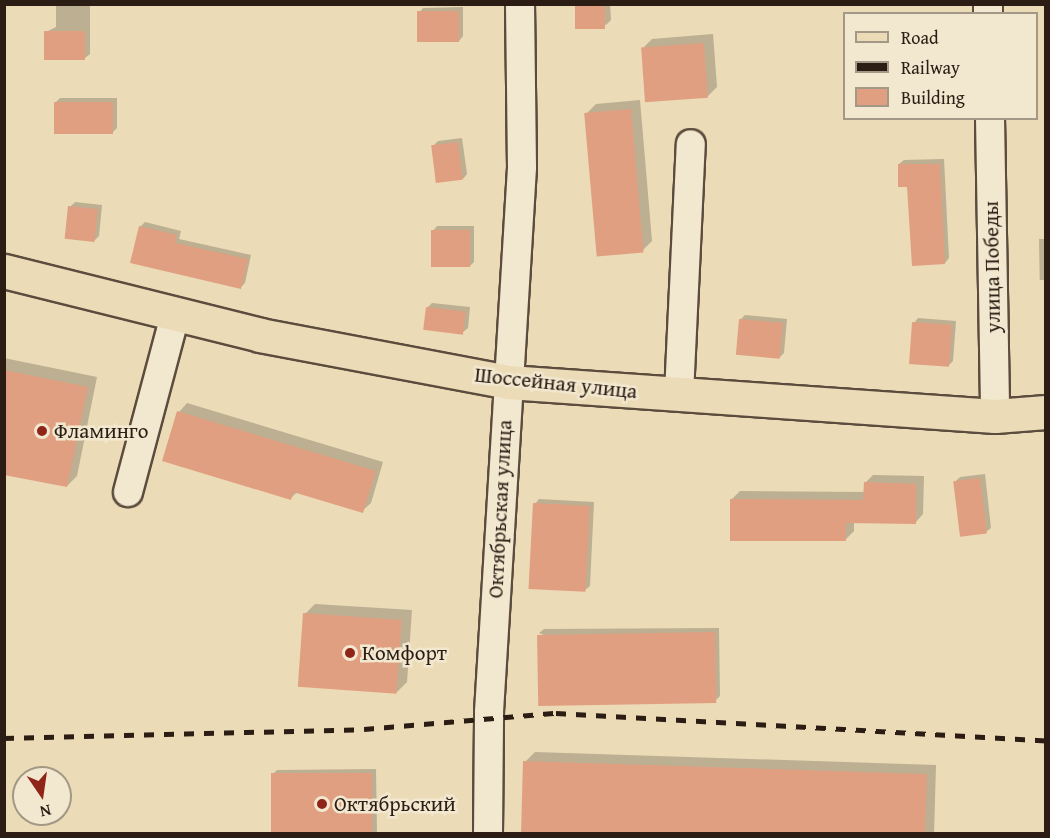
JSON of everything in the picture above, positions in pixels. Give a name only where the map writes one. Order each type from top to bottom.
[{"type":"main road","name":"Шоссейная улица","points":[[4,271],[175,315],[508,382],[995,416],[1046,412]]},
{"type":"street","name":"Октябрьская улица","points":[[488,834],[489,718],[522,167],[520,4]]},
{"type":"street","name":"улица Победы","points":[[990,120],[995,416]]},
{"type":"street","points":[[679,394],[691,144]]},
{"type":"street","points":[[128,492],[175,315]]},
{"type":"building","points":[[575,4],[605,4],[605,29],[575,29]]},
{"type":"building","points":[[417,11],[459,11],[459,42],[417,42]]},
{"type":"building","points":[[44,31],[85,31],[85,60],[44,60]]},
{"type":"building","points":[[704,43],[708,98],[645,102],[641,47]]},
{"type":"building","points":[[54,102],[113,102],[113,134],[54,134]]},
{"type":"building","points":[[631,109],[644,252],[597,257],[584,113]]},
{"type":"building","points":[[458,142],[463,180],[436,183],[431,145]]},
{"type":"building","points":[[898,164],[940,164],[945,264],[912,266],[907,187],[898,187]]},
{"type":"building","points":[[68,206],[98,209],[94,242],[65,239]]},
{"type":"building","points":[[139,226],[177,235],[175,243],[248,259],[241,289],[130,263]]},
{"type":"building","points":[[431,230],[470,230],[470,267],[431,267]]},
{"type":"building","points":[[426,307],[466,312],[463,335],[423,330]]},
{"type":"building","points":[[739,319],[783,323],[780,359],[736,355]]},
{"type":"building","points":[[912,322],[952,325],[949,367],[909,364]]},
{"type":"building","name":"Фламинго","points":[[4,370],[88,387],[67,487],[4,475]]},
{"type":"building","points":[[177,411],[376,471],[363,513],[293,492],[291,500],[162,461]]},
{"type":"building","points":[[980,478],[987,534],[960,537],[953,481]]},
{"type":"building","points":[[864,482],[916,484],[916,524],[846,523],[846,541],[730,541],[730,499],[863,500]]},
{"type":"building","points":[[533,503],[590,506],[585,592],[528,589]]},
{"type":"building","name":"Комфорт","points":[[303,613],[402,620],[397,694],[298,687]]},
{"type":"building","points":[[715,632],[716,703],[538,706],[537,635]]},
{"type":"building","points":[[523,761],[927,774],[925,834],[521,834]]},
{"type":"building","name":"Октябрьский","points":[[271,773],[372,773],[372,834],[271,834]]},
{"type":"railway","points":[[4,738],[364,729],[556,713],[1046,740]]},
{"type":"place","name":"Фламинго","points":[[42,431]]},
{"type":"place","name":"Комфорт","points":[[350,653]]},
{"type":"place","name":"Октябрьский","points":[[322,804]]}]
